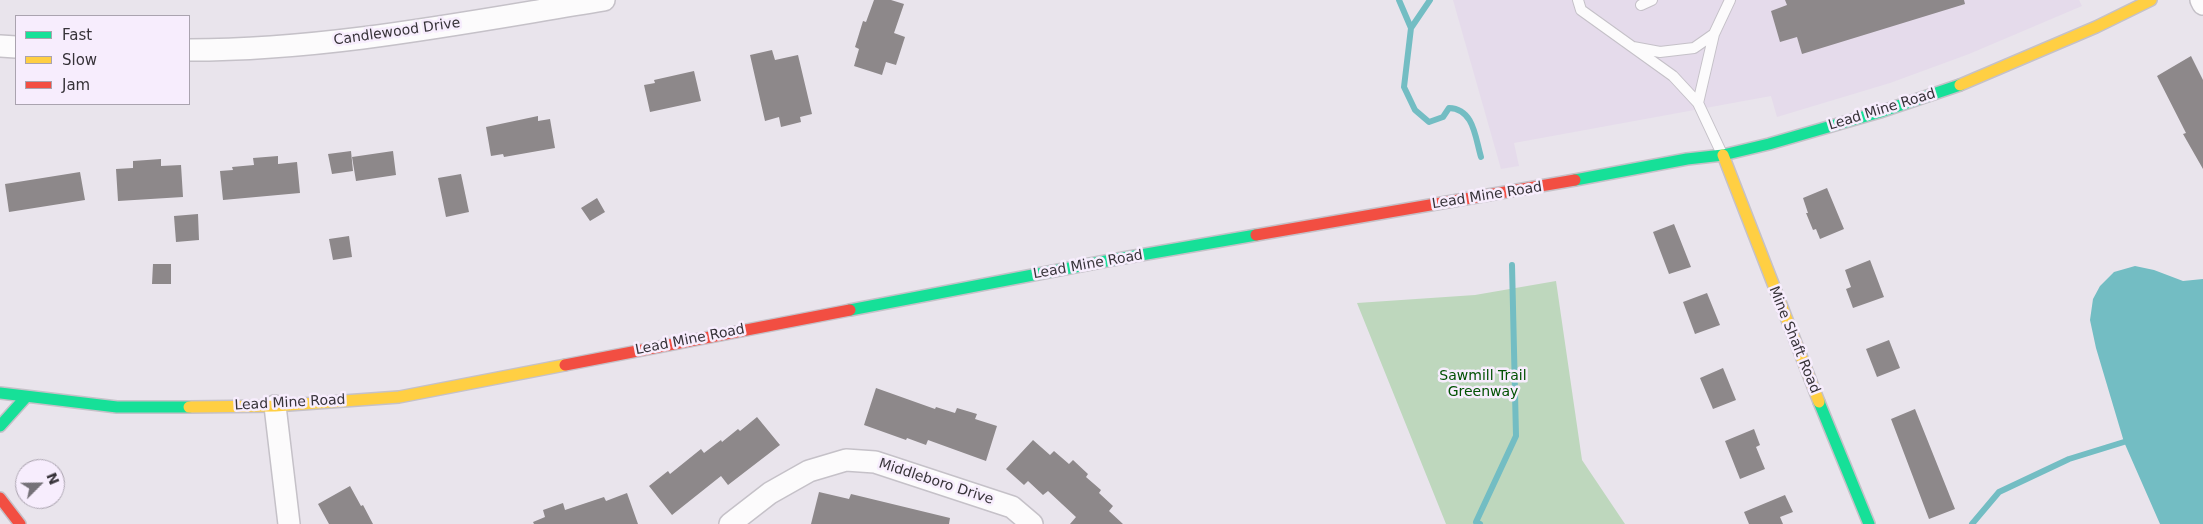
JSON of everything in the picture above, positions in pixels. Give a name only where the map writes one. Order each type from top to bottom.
[{"type":"main road","name":"Lead Mine Road","points":[[0,393],[117,407],[275,406],[399,397],[1106,261],[1513,192],[1687,159],[1723,155],[1769,144],[1880,112],[1973,81],[2096,27],[2151,0]]},
{"type":"main road","name":"Mine Shaft Road","points":[[1723,155],[1792,337],[1869,524]]},
{"type":"main road","points":[[0,426],[26,397]]},
{"type":"main road","points":[[0,498],[20,524]]},
{"type":"street","name":"Candlewood Drive","points":[[190,50],[224,50],[370,38],[604,0]]},
{"type":"street","points":[[2201,0],[2203,4]]},
{"type":"street","points":[[0,46],[15,47]]},
{"type":"street","points":[[275,406],[289,524]]},
{"type":"street","name":"Middleboro Drive","points":[[734,523],[770,493],[809,471],[846,460],[875,462],[1012,507],[1032,524]]},
{"type":"lane","points":[[1578,0],[1581,10],[1673,76],[1698,103],[1723,155]]},
{"type":"lane","points":[[1642,5],[1652,0]]},
{"type":"lane","points":[[1698,103],[1714,34],[1730,0]]},
{"type":"lane","points":[[1630,46],[1660,52],[1694,48],[1714,34]]},
{"type":"shaded area","points":[[1453,0],[2079,0],[2082,6],[1969,54],[1890,83],[1777,117],[1771,96],[1514,143],[1519,166],[1501,169]]},
{"type":"green space","name":"Sawmill Trail Greenway","points":[[1556,281],[1582,460],[1625,524],[1446,524],[1357,303],[1475,295]]},
{"type":"water","points":[[2135,266],[2154,270],[2183,281],[2203,279],[2203,524],[2160,524],[2124,442],[2096,348],[2090,320],[2093,299],[2100,286],[2114,272]]},
{"type":"building","points":[[874,0],[891,0],[904,4],[894,33],[905,37],[896,65],[886,62],[882,75],[854,66],[859,49],[855,47],[863,21],[866,22]]},
{"type":"building","points":[[1785,0],[1964,0],[1965,4],[1802,54],[1797,37],[1780,42],[1771,11],[1787,5]]},
{"type":"building","points":[[772,50],[775,60],[798,55],[812,114],[800,117],[801,122],[781,127],[779,117],[765,121],[750,55]]},
{"type":"building","points":[[2191,56],[2203,80],[2203,169],[2183,134],[2186,133],[2157,76]]},
{"type":"building","points":[[694,71],[701,101],[650,112],[644,85],[655,83],[654,80]]},
{"type":"building","points":[[538,116],[538,121],[550,119],[555,148],[504,157],[503,154],[491,156],[486,127]]},
{"type":"building","points":[[351,151],[353,171],[332,174],[328,154]]},
{"type":"building","points":[[393,151],[396,175],[356,181],[352,157]]},
{"type":"building","points":[[278,156],[278,164],[297,162],[300,193],[223,200],[220,171],[233,170],[232,167],[254,165],[253,158]]},
{"type":"building","points":[[161,159],[161,166],[181,165],[183,197],[118,201],[116,169],[133,168],[133,161]]},
{"type":"building","points":[[80,172],[85,200],[9,212],[5,184]]},
{"type":"building","points":[[461,174],[469,212],[446,217],[438,178]]},
{"type":"building","points":[[1827,188],[1844,229],[1820,239],[1816,229],[1813,230],[1806,213],[1808,213],[1803,198]]},
{"type":"building","points":[[597,198],[605,212],[590,221],[581,208]]},
{"type":"building","points":[[198,214],[199,240],[176,242],[174,216]]},
{"type":"building","points":[[1674,224],[1691,267],[1669,274],[1653,232]]},
{"type":"building","points":[[349,236],[352,257],[333,260],[329,239]]},
{"type":"building","points":[[1870,260],[1884,297],[1853,308],[1846,289],[1851,287],[1845,270]]},
{"type":"building","points":[[153,264],[171,264],[171,284],[152,284]]},
{"type":"building","points":[[1707,293],[1720,325],[1695,334],[1683,302]]},
{"type":"building","points":[[1889,340],[1900,368],[1877,377],[1866,349]]},
{"type":"building","points":[[1723,368],[1736,400],[1713,409],[1700,378]]},
{"type":"building","points":[[876,388],[935,409],[936,407],[955,413],[957,408],[977,414],[975,419],[997,426],[986,461],[928,440],[926,445],[864,425]]},
{"type":"building","points":[[1915,409],[1955,509],[1929,519],[1891,419]]},
{"type":"building","points":[[757,417],[780,445],[728,485],[721,476],[672,515],[649,486],[668,471],[670,474],[701,449],[704,453],[738,429],[740,431]]},
{"type":"building","points":[[1754,429],[1760,445],[1756,447],[1765,469],[1740,479],[1725,441]]},
{"type":"building","points":[[1033,440],[1050,455],[1054,451],[1069,464],[1073,460],[1088,474],[1086,477],[1101,490],[1099,493],[1113,506],[1109,511],[1123,524],[1070,524],[1076,517],[1048,491],[1043,495],[1028,481],[1024,485],[1006,469]]},
{"type":"building","points":[[350,486],[373,524],[329,524],[318,504]]},
{"type":"building","points":[[819,492],[849,499],[851,494],[950,518],[949,524],[811,524]]},
{"type":"building","points":[[627,493],[638,524],[534,524],[533,522],[545,517],[543,510],[563,503],[565,510],[604,497],[606,501]]},
{"type":"building","points":[[1785,495],[1793,512],[1780,517],[1783,524],[1749,524],[1744,512]]},
{"type":"waterway","points":[[1399,0],[1411,28]]},
{"type":"waterway","points":[[1430,0],[1411,28],[1404,87],[1415,110],[1429,122],[1443,117],[1449,108],[1464,113],[1472,125],[1481,157]]},
{"type":"waterway","points":[[1480,524],[1476,522],[1516,436],[1512,265]]},
{"type":"waterway","points":[[1972,524],[1999,492],[2069,459],[2124,442]]},
{"type":"traffic: fast","points":[[1575,180],[1687,159],[1723,155],[1769,144],[1880,112],[1960,85]]},
{"type":"traffic: fast","points":[[850,310],[1106,261],[1256,235]]},
{"type":"traffic: fast","points":[[0,393],[117,407],[189,407]]},
{"type":"traffic: fast","points":[[0,426],[26,397]]},
{"type":"traffic: fast","points":[[1819,402],[1869,524]]},
{"type":"traffic: slow","points":[[1960,85],[2096,27],[2151,0]]},
{"type":"traffic: slow","points":[[1723,155],[1819,402]]},
{"type":"traffic: slow","points":[[189,407],[275,406],[399,397],[565,365]]},
{"type":"traffic: jam","points":[[1256,235],[1575,180]]},
{"type":"traffic: jam","points":[[565,365],[850,310]]},
{"type":"traffic: jam","points":[[0,498],[20,524]]}]
